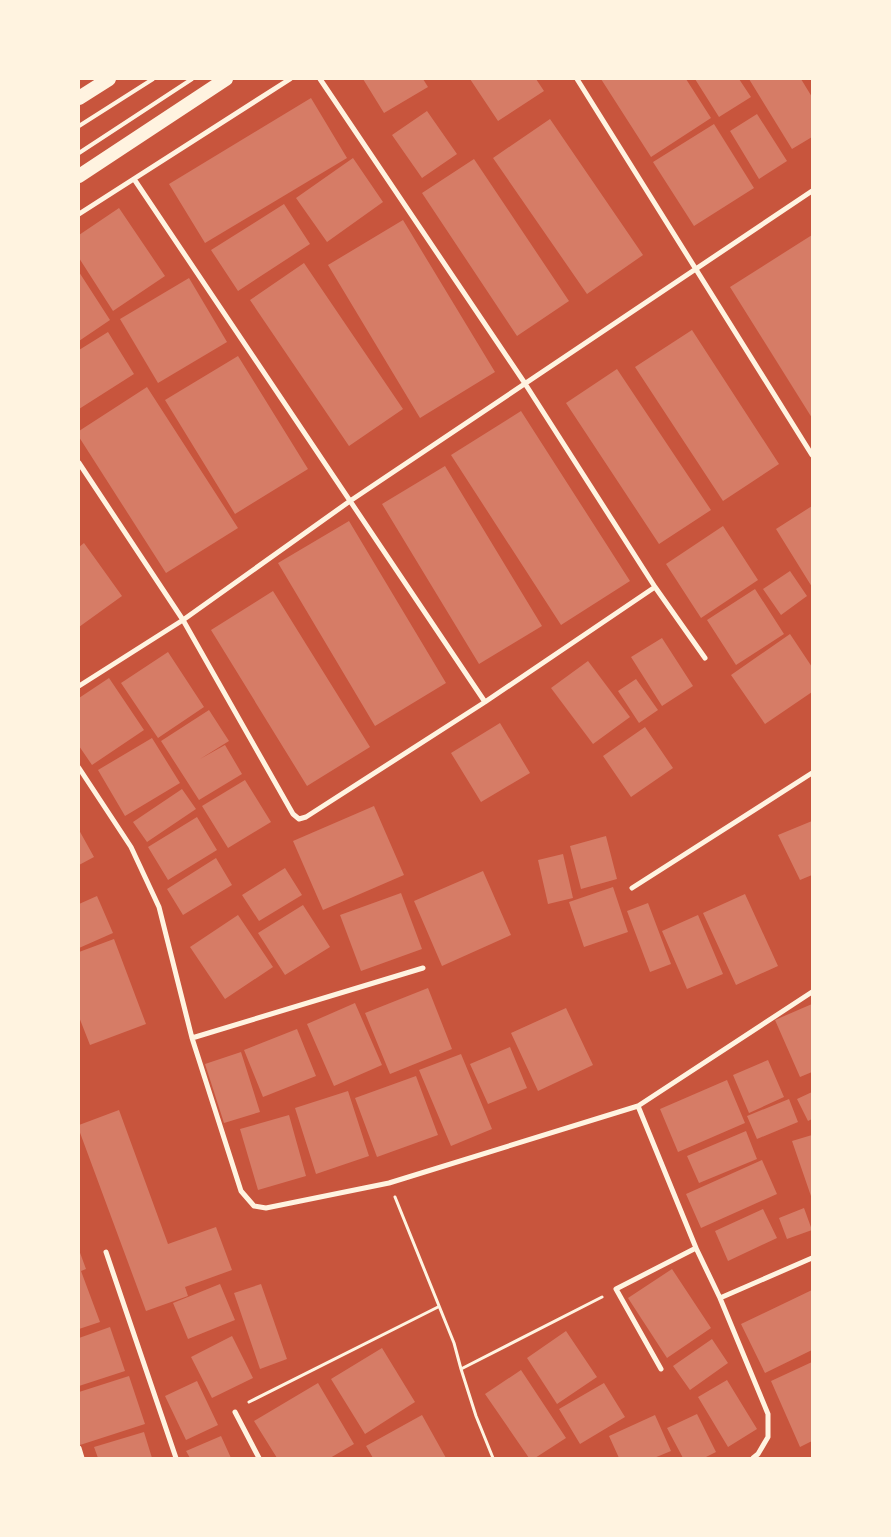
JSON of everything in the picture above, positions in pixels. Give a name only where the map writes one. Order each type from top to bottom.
[{"type":"highway","points":[[79,98],[109,79]]},
{"type":"highway","points":[[79,176],[226,79]]},
{"type":"street","points":[[79,214],[290,79]]},
{"type":"street","points":[[320,79],[524,382],[655,587],[705,658]]},
{"type":"street","points":[[577,79],[812,455]]},
{"type":"street","points":[[134,178],[485,702]]},
{"type":"street","points":[[79,686],[183,620],[350,501],[524,382],[696,270],[812,191]]},
{"type":"street","points":[[79,463],[183,620],[293,814],[299,818],[306,817],[485,702],[655,587]]},
{"type":"street","points":[[79,768],[131,847],[159,908],[192,1038],[241,1192],[254,1206],[266,1208],[389,1183],[638,1106],[812,992]]},
{"type":"street","points":[[632,888],[812,773]]},
{"type":"street","points":[[192,1038],[423,968]]},
{"type":"street","points":[[638,1106],[696,1248],[720,1298],[768,1414],[768,1437],[758,1454],[753,1458]]},
{"type":"street","points":[[661,1369],[616,1289],[696,1248]]},
{"type":"street","points":[[106,1252],[176,1458]]},
{"type":"street","points":[[720,1298],[812,1258]]},
{"type":"street","points":[[235,1412],[259,1458]]},
{"type":"street","points":[[79,1448],[82,1458]]},
{"type":"lane","points":[[79,126],[153,79]]},
{"type":"lane","points":[[79,153],[192,79]]},
{"type":"path","points":[[389,1183],[454,1343],[476,1416],[493,1458]]},
{"type":"path","points":[[461,1369],[616,1289]]},
{"type":"path","points":[[235,1412],[240,1407],[438,1307]]},
{"type":"building","points":[[363,79],[423,79],[428,87],[384,113]]},
{"type":"building","points":[[470,79],[536,79],[544,91],[498,121]]},
{"type":"building","points":[[601,79],[686,79],[711,118],[651,157]]},
{"type":"building","points":[[695,79],[739,79],[751,97],[719,117]]},
{"type":"building","points":[[749,79],[801,79],[812,97],[812,137],[792,149]]},
{"type":"building","points":[[311,98],[347,158],[205,243],[169,184]]},
{"type":"building","points":[[427,111],[457,154],[422,178],[392,135]]},
{"type":"building","points":[[757,114],[787,161],[759,179],[730,131]]},
{"type":"building","points":[[550,119],[643,255],[587,294],[493,158]]},
{"type":"building","points":[[714,124],[754,188],[694,226],[653,162]]},
{"type":"building","points":[[353,158],[383,202],[327,242],[296,198]]},
{"type":"building","points":[[474,159],[569,301],[517,336],[422,193]]},
{"type":"building","points":[[284,204],[310,244],[238,291],[211,250]]},
{"type":"building","points":[[119,208],[165,276],[113,311],[79,258],[79,235]]},
{"type":"building","points":[[403,220],[495,372],[420,418],[328,265]]},
{"type":"building","points":[[812,235],[812,418],[730,287]]},
{"type":"building","points":[[304,263],[403,409],[349,446],[250,300]]},
{"type":"building","points":[[79,272],[110,320],[79,341]]},
{"type":"building","points":[[189,278],[227,342],[158,383],[120,319]]},
{"type":"building","points":[[692,330],[779,464],[723,501],[635,367]]},
{"type":"building","points":[[108,332],[134,374],[79,409],[79,350]]},
{"type":"building","points":[[238,356],[308,469],[235,514],[165,400]]},
{"type":"building","points":[[617,369],[711,510],[659,544],[566,403]]},
{"type":"building","points":[[147,387],[238,528],[166,573],[79,437],[79,431]]},
{"type":"building","points":[[521,411],[630,581],[561,625],[451,455]]},
{"type":"building","points":[[445,466],[542,626],[479,664],[382,504]]},
{"type":"building","points":[[812,506],[812,587],[776,529]]},
{"type":"building","points":[[349,521],[446,683],[375,726],[278,563]]},
{"type":"building","points":[[723,526],[758,580],[701,618],[666,564]]},
{"type":"building","points":[[84,543],[122,596],[79,627],[79,547]]},
{"type":"building","points":[[790,571],[807,596],[781,615],[763,589]]},
{"type":"building","points":[[755,589],[784,634],[736,665],[707,620]]},
{"type":"building","points":[[273,591],[370,747],[307,786],[211,630]]},
{"type":"building","points":[[790,634],[812,667],[812,692],[765,724],[731,675]]},
{"type":"building","points":[[662,638],[693,686],[662,706],[631,657]]},
{"type":"building","points":[[168,652],[204,707],[158,738],[121,683]]},
{"type":"building","points":[[588,661],[630,717],[593,744],[551,688]]},
{"type":"building","points":[[109,678],[144,730],[92,765],[79,746],[79,698]]},
{"type":"building","points":[[636,679],[658,710],[639,723],[618,691]]},
{"type":"building","points":[[209,710],[229,741],[200,759],[225,745],[242,774],[199,800],[161,741]]},
{"type":"building","points":[[500,723],[530,773],[481,802],[451,753]]},
{"type":"building","points":[[645,727],[673,768],[631,797],[603,756]]},
{"type":"building","points":[[152,738],[180,783],[125,816],[98,770]]},
{"type":"building","points":[[245,780],[271,822],[228,848],[202,806]]},
{"type":"building","points":[[182,789],[196,809],[147,842],[133,822]]},
{"type":"building","points":[[374,806],[404,875],[323,910],[293,841]]},
{"type":"building","points":[[197,817],[217,850],[168,880],[148,847]]},
{"type":"building","points":[[812,821],[812,875],[800,880],[778,835]]},
{"type":"building","points":[[79,830],[94,857],[79,865]]},
{"type":"building","points":[[606,836],[617,879],[581,889],[570,846]]},
{"type":"building","points":[[563,854],[573,898],[548,904],[538,860]]},
{"type":"building","points":[[216,858],[232,885],[183,915],[167,889]]},
{"type":"building","points":[[285,868],[302,895],[259,921],[242,895]]},
{"type":"building","points":[[483,871],[511,935],[442,966],[414,901]]},
{"type":"building","points":[[613,887],[628,932],[584,947],[569,902]]},
{"type":"building","points":[[401,893],[422,949],[361,971],[340,915]]},
{"type":"building","points":[[745,894],[778,966],[736,985],[703,913]]},
{"type":"building","points":[[97,896],[113,933],[79,948],[79,904]]},
{"type":"building","points":[[648,903],[671,964],[650,972],[627,911]]},
{"type":"building","points":[[303,905],[330,947],[285,975],[258,933]]},
{"type":"building","points":[[238,915],[273,967],[225,999],[190,947]]},
{"type":"building","points":[[698,915],[723,974],[687,989],[662,931]]},
{"type":"building","points":[[114,939],[146,1024],[90,1045],[79,1017],[79,952]]},
{"type":"building","points":[[428,988],[452,1049],[390,1074],[365,1013]]},
{"type":"building","points":[[355,1003],[382,1065],[334,1086],[307,1024]]},
{"type":"building","points":[[812,1004],[812,1072],[800,1077],[775,1020]]},
{"type":"building","points":[[566,1008],[593,1065],[538,1091],[511,1033]]},
{"type":"building","points":[[297,1029],[316,1076],[263,1097],[244,1050]]},
{"type":"building","points":[[510,1047],[527,1088],[488,1104],[470,1064]]},
{"type":"building","points":[[241,1052],[260,1112],[224,1123],[205,1064]]},
{"type":"building","points":[[461,1054],[492,1129],[451,1146],[419,1070]]},
{"type":"building","points":[[768,1060],[784,1097],[749,1113],[733,1075]]},
{"type":"building","points":[[416,1076],[438,1135],[377,1157],[355,1098]]},
{"type":"building","points":[[727,1080],[745,1123],[678,1152],[660,1109]]},
{"type":"building","points":[[348,1091],[369,1156],[316,1174],[295,1108]]},
{"type":"building","points":[[812,1092],[812,1119],[808,1121],[797,1099]]},
{"type":"building","points":[[789,1099],[798,1122],[757,1139],[747,1116]]},
{"type":"building","points":[[119,1110],[168,1244],[216,1227],[232,1270],[185,1287],[188,1296],[146,1311],[79,1130],[79,1125]]},
{"type":"building","points":[[289,1115],[306,1176],[258,1190],[240,1129]]},
{"type":"building","points":[[746,1131],[757,1159],[699,1183],[687,1156]]},
{"type":"building","points":[[812,1135],[812,1199],[792,1141]]},
{"type":"building","points":[[762,1160],[777,1194],[701,1228],[686,1194]]},
{"type":"building","points":[[804,1208],[812,1230],[787,1239],[779,1218]]},
{"type":"building","points":[[763,1209],[777,1238],[728,1261],[715,1231]]},
{"type":"building","points":[[79,1250],[86,1269],[81,1271],[100,1322],[79,1329]]},
{"type":"building","points":[[672,1269],[711,1328],[667,1358],[628,1298]]},
{"type":"building","points":[[220,1284],[235,1320],[188,1339],[173,1303]]},
{"type":"building","points":[[261,1284],[287,1359],[260,1369],[234,1293]]},
{"type":"building","points":[[812,1290],[812,1350],[765,1373],[741,1324]]},
{"type":"building","points":[[110,1327],[125,1371],[79,1386],[79,1338]]},
{"type":"building","points":[[566,1331],[597,1377],[557,1404],[527,1358]]},
{"type":"building","points":[[232,1336],[253,1378],[212,1398],[191,1357]]},
{"type":"building","points":[[712,1339],[728,1363],[690,1390],[673,1366]]},
{"type":"building","points":[[382,1348],[415,1402],[365,1434],[331,1379]]},
{"type":"building","points":[[812,1362],[812,1441],[800,1447],[771,1381]]},
{"type":"building","points":[[521,1370],[566,1438],[535,1458],[529,1458],[485,1394]]},
{"type":"building","points":[[129,1376],[145,1424],[80,1445],[79,1392]]},
{"type":"building","points":[[727,1380],[757,1429],[728,1447],[698,1397]]},
{"type":"building","points":[[197,1381],[218,1425],[186,1440],[165,1396]]},
{"type":"building","points":[[318,1383],[354,1444],[330,1458],[277,1458],[254,1421]]},
{"type":"building","points":[[604,1383],[625,1417],[580,1444],[559,1409]]},
{"type":"building","points":[[697,1414],[716,1452],[704,1458],[683,1458],[667,1428]]},
{"type":"building","points":[[422,1415],[446,1458],[373,1458],[366,1446]]},
{"type":"building","points":[[655,1415],[671,1451],[654,1458],[619,1458],[609,1436]]},
{"type":"building","points":[[144,1432],[152,1458],[98,1458],[94,1447]]},
{"type":"building","points":[[221,1436],[231,1458],[190,1458],[186,1451]]}]
